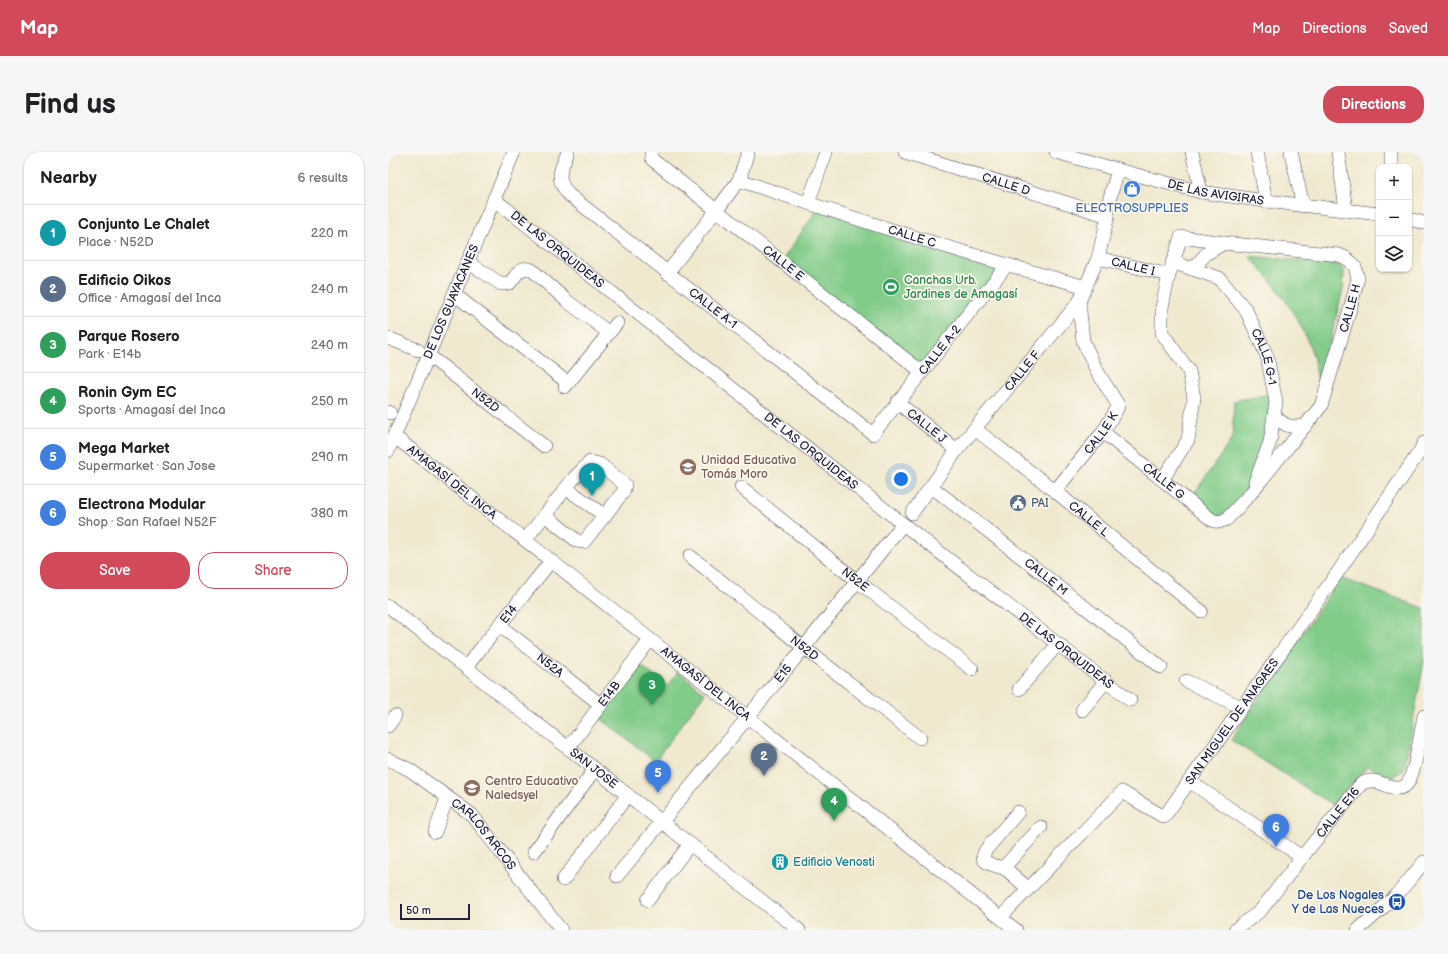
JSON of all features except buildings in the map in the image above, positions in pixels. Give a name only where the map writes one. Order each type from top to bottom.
[{"type":"street","name":"DE LOS GUAYACANES","points":[[388,451],[423,353],[454,294],[514,152]]},
{"type":"street","name":"CALLE A-1","points":[[568,152],[559,177],[562,186],[568,194],[873,434]]},
{"type":"street","name":"CALLE E","points":[[651,152],[651,158],[654,161],[922,372]]},
{"type":"street","points":[[667,272],[739,180],[748,152]]},
{"type":"street","points":[[808,203],[826,152]]},
{"type":"street","name":"CALLE D","points":[[905,152],[1108,216]]},
{"type":"street","name":"DE LAS AVIGIRAS","points":[[1056,152],[1201,192],[1266,202],[1376,214]]},
{"type":"street","points":[[1192,152],[1201,192]]},
{"type":"street","points":[[1257,152],[1266,202]]},
{"type":"street","points":[[1291,152],[1303,206]]},
{"type":"street","points":[[1338,152],[1346,210]]},
{"type":"street","points":[[1390,152],[1391,164]]},
{"type":"street","name":"CALLE F","points":[[912,513],[957,450],[1079,302],[1098,258],[1108,216],[1108,204],[1122,171]]},
{"type":"street","name":"CALLE C","points":[[739,180],[1007,265],[1086,287]]},
{"type":"street","name":"DE LAS ORQUIDEAS","points":[[494,199],[903,524],[1130,700]]},
{"type":"street","points":[[1412,220],[1424,223]]},
{"type":"street","name":"CALLE H","points":[[1171,268],[1181,237],[1339,255],[1346,258],[1355,267],[1358,278],[1321,406],[1251,493],[1227,520]]},
{"type":"street","points":[[1192,269],[1206,254],[1224,243]]},
{"type":"street","name":"CALLE I","points":[[1098,258],[1171,268]]},
{"type":"street","points":[[454,294],[566,385],[613,328],[568,301],[532,270],[522,268],[510,283],[501,284],[468,262]]},
{"type":"street","name":"CALLE A-2","points":[[873,434],[1007,265]]},
{"type":"street","points":[[1162,480],[1188,440],[1194,398],[1189,372],[1162,333],[1162,307],[1171,268]]},
{"type":"street","name":"CALLE G-1","points":[[1171,268],[1192,269],[1219,278],[1246,310],[1268,356],[1276,402],[1270,442],[1251,493]]},
{"type":"street","name":"CALLE K","points":[[1055,491],[1103,432],[1118,405],[1097,371],[1083,341],[1079,302]]},
{"type":"street","name":"N52D","points":[[388,338],[423,353],[544,446]]},
{"type":"street","name":"CALLE J","points":[[897,402],[957,450]]},
{"type":"street","points":[[1274,415],[1281,422],[1293,428],[1305,426]]},
{"type":"street","name":"CALLE L","points":[[975,429],[1055,491],[1201,611]]},
{"type":"street","name":"CALLE G","points":[[1103,432],[1212,520],[1219,522],[1227,520]]},
{"type":"street","name":"AMAGASÍ DEL INCA","points":[[394,436],[1016,930]]},
{"type":"street","name":"SAN MIGUEL DE ANAGAES","points":[[1001,917],[1122,792],[1164,817],[1338,572],[1423,449]]},
{"type":"street","points":[[525,540],[566,488],[590,462],[600,464],[625,485],[623,492],[584,542],[577,541],[545,515]]},
{"type":"street","name":"N52E","points":[[741,487],[857,581],[972,669]]},
{"type":"street","name":"CALLE M","points":[[932,487],[1161,666]]},
{"type":"street","points":[[566,488],[605,516]]},
{"type":"street","name":"E15","points":[[616,876],[652,831],[662,822],[903,524]]},
{"type":"street","name":"N52D","points":[[690,556],[803,647],[920,738]]},
{"type":"street","name":"E14","points":[[466,667],[551,561]]},
{"type":"street","name":"SAN JOSE","points":[[388,606],[799,930]]},
{"type":"street","name":"N52A","points":[[499,625],[601,705]]},
{"type":"street","name":"E14B","points":[[568,748],[650,640]]},
{"type":"street","points":[[1018,689],[1058,644]]},
{"type":"street","points":[[1186,681],[1241,707]]},
{"type":"street","points":[[1082,710],[1106,682]]},
{"type":"street","name":"CALLE E16","points":[[1235,930],[1261,910],[1362,784],[1367,781],[1374,781],[1393,788],[1400,788],[1406,785],[1413,771],[1424,716]]},
{"type":"street","name":"CARLOS ARCOS","points":[[388,759],[410,770],[446,798],[472,815],[561,930]]},
{"type":"street","points":[[534,852],[595,769]]},
{"type":"street","points":[[1189,781],[1302,857]]},
{"type":"street","points":[[563,880],[628,795]]},
{"type":"street","points":[[435,832],[446,798]]},
{"type":"street","points":[[1018,812],[984,854],[985,861],[992,866],[1003,868],[1028,889]]},
{"type":"street","points":[[1003,868],[1041,827]]},
{"type":"street","points":[[648,900],[690,844]]},
{"type":"street","points":[[1358,930],[1396,896],[1421,867]]},
{"type":"green space","points":[[819,207],[1007,265],[922,372],[781,262]]},
{"type":"green space","points":[[1249,256],[1334,264],[1339,265],[1344,271],[1343,289],[1319,386],[1312,352],[1305,334],[1284,298]]},
{"type":"green space","points":[[1274,393],[1253,495],[1214,520],[1189,501],[1232,439],[1234,401]]},
{"type":"green space","points":[[1340,578],[1424,608],[1424,661],[1404,770],[1392,777],[1367,767],[1333,805],[1231,740]]},
{"type":"green space","points":[[640,665],[667,686],[678,671],[705,693],[655,761],[599,717]]},
{"type":"place","name":"ELECTROSUPPLIES","points":[[1132,189]]},
{"type":"place","name":"Canchas Urb. Jardines de Amagasí","points":[[891,287]]},
{"type":"place","name":"Unidad Educativa Tomás Moro","points":[[688,467]]},
{"type":"place","name":"Conjunto Le Chalet","points":[[592,496]]},
{"type":"place","name":"PAI","points":[[1018,503]]},
{"type":"place","name":"Parque Rosero","points":[[652,705]]},
{"type":"place","name":"Edificio Oikos","points":[[764,776]]},
{"type":"place","name":"Centro Educativo Naledsyel","points":[[472,788]]},
{"type":"place","name":"Mega Market","points":[[658,793]]},
{"type":"place","name":"Ronin Gym EC","points":[[834,821]]},
{"type":"place","name":"Electrona Modular","points":[[1276,847]]},
{"type":"place","name":"Edificio Venosti","points":[[780,862]]},
{"type":"place","name":"De Los Nogales Y de Las Nueces","points":[[1397,902]]}]
